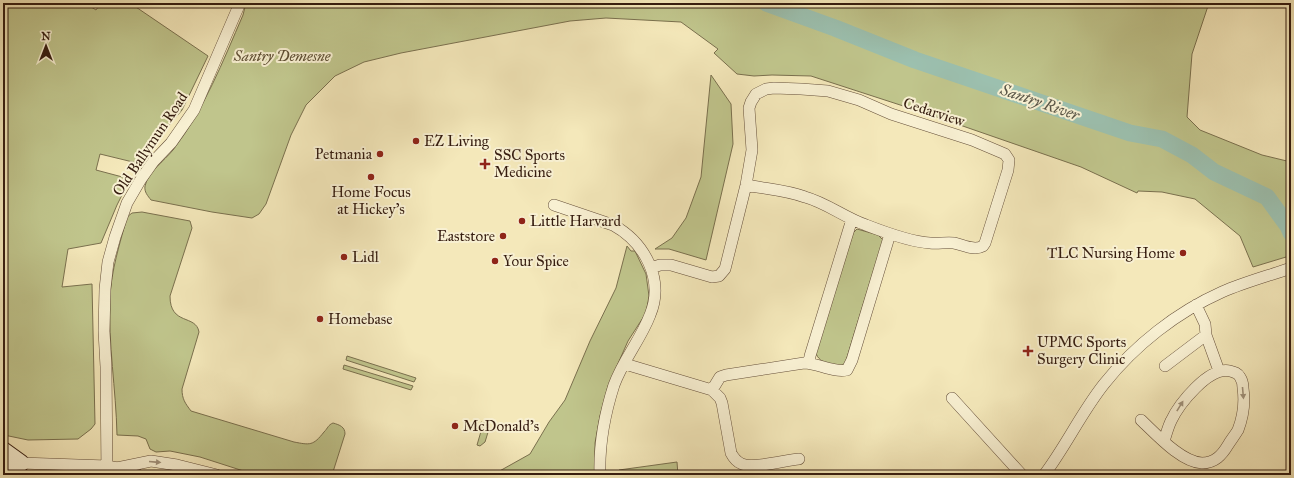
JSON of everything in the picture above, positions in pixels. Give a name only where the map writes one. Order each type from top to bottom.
[{"type":"main road","points":[[3,450],[21,463],[6,475]]},
{"type":"street","name":"Old Ballymun Road","points":[[110,470],[104,331],[105,289],[108,262],[127,203],[140,179],[153,162],[171,143],[194,110],[239,6]]},
{"type":"street","name":"Cedarview","points":[[651,268],[665,264],[712,277],[723,274],[729,257],[746,185],[752,150],[749,108],[754,97],[760,92],[774,88],[818,90],[842,95],[859,100],[891,114],[972,140],[999,151],[1008,157],[1010,164],[983,246],[976,249],[953,243],[930,244],[890,234],[852,219],[805,196],[746,185]]},
{"type":"street","points":[[554,206],[613,225],[622,230],[642,250],[651,268],[653,276],[653,307],[649,318],[614,385],[604,427],[600,475]]},
{"type":"street","points":[[810,363],[810,356],[852,219]]},
{"type":"street","points":[[712,390],[720,377],[726,375],[810,363],[843,371],[849,368],[890,234]]},
{"type":"street","points":[[1044,475],[1057,458],[1087,407],[1104,383],[1133,352],[1158,330],[1196,305],[1239,286],[1290,269]]},
{"type":"street","points":[[1196,305],[1205,324],[1206,335],[1220,371]]},
{"type":"street","points":[[1165,366],[1206,335]]},
{"type":"street","points":[[625,364],[712,390],[720,398],[722,403],[729,448],[733,457],[738,462],[750,466],[799,459]]},
{"type":"street","points":[[1141,420],[1164,441],[1177,452],[1191,461],[1201,463],[1211,462],[1220,457],[1238,430],[1243,413],[1244,397],[1240,377],[1235,372],[1226,370],[1220,371],[1196,387],[1183,401],[1170,422],[1164,441]]},
{"type":"street","points":[[952,398],[1022,475]]},
{"type":"street","points":[[3,459],[21,463],[110,470],[138,475]]},
{"type":"street","points":[[110,470],[151,461],[177,465],[217,475]]},
{"type":"street","points":[[3,466],[21,463]]},
{"type":"green space","points":[[3,3],[40,3],[46,6],[48,3],[85,3],[96,10],[101,3],[130,3],[208,56],[182,110],[137,163],[100,154],[96,170],[130,179],[101,243],[68,249],[62,287],[92,284],[95,424],[78,439],[28,440],[3,434]]},
{"type":"green space","name":"Santry Demesne","points":[[246,3],[1209,3],[1192,54],[1187,117],[1200,130],[1262,155],[1291,162],[1291,263],[1286,257],[1253,267],[1240,236],[1195,199],[1162,192],[1138,191],[1137,193],[1081,167],[931,115],[811,76],[754,76],[737,74],[714,53],[718,49],[681,22],[606,18],[570,21],[401,53],[364,62],[335,76],[306,105],[291,135],[266,204],[259,214],[252,218],[151,200],[146,194],[145,190],[149,176],[173,150],[184,135],[203,102],[243,15]]},
{"type":"green space","points":[[711,75],[731,104],[733,144],[706,260],[669,249],[655,249],[672,238],[686,218],[701,177]]},
{"type":"green space","points":[[142,212],[190,221],[192,228],[170,296],[171,305],[174,312],[178,316],[193,323],[199,332],[182,389],[183,398],[191,411],[304,444],[317,440],[333,423],[340,426],[343,428],[345,434],[332,475],[256,475],[200,457],[170,451],[156,452],[150,449],[146,439],[138,436],[117,435],[110,332],[110,298],[112,278],[127,217],[132,213]]},
{"type":"green space","points":[[857,229],[878,235],[883,240],[845,364],[838,366],[820,360],[816,353],[853,233]]},
{"type":"green space","points":[[627,246],[631,251],[635,251],[646,274],[649,296],[646,313],[628,341],[608,386],[595,443],[595,475],[503,475],[496,473],[530,454],[549,422],[565,400],[590,341],[616,288]]},
{"type":"green space","points":[[347,356],[416,378],[414,382],[346,360]]},
{"type":"green space","points":[[344,365],[413,386],[411,390],[343,369]]},
{"type":"green space","points":[[481,422],[487,424],[489,429],[485,442],[480,446],[477,445],[482,428]]},
{"type":"green space","points":[[677,462],[678,475],[619,475],[619,470]]},
{"type":"waterway","name":"Santry River","points":[[766,3],[835,28],[915,60],[1130,133],[1162,139],[1192,155],[1214,172],[1267,197],[1288,226],[1291,233]]},
{"type":"place","name":"EZ Living","points":[[416,141]]},
{"type":"place","name":"Petmania","points":[[380,154]]},
{"type":"place","name":"SSC Sports Medicine","points":[[485,164]]},
{"type":"place","name":"Home Focus at Hickey's","points":[[371,177]]},
{"type":"place","name":"Little Harvard","points":[[522,221]]},
{"type":"place","name":"Eaststore","points":[[503,236]]},
{"type":"place","name":"TLC Nursing Home","points":[[1183,253]]},
{"type":"place","name":"Lidl","points":[[344,257]]},
{"type":"place","name":"Your Spice","points":[[495,261]]},
{"type":"place","name":"Homebase","points":[[320,319]]},
{"type":"place","name":"UPMC Sports Surgery Clinic","points":[[1028,351]]},
{"type":"place","name":"McDonald's","points":[[455,426]]}]
